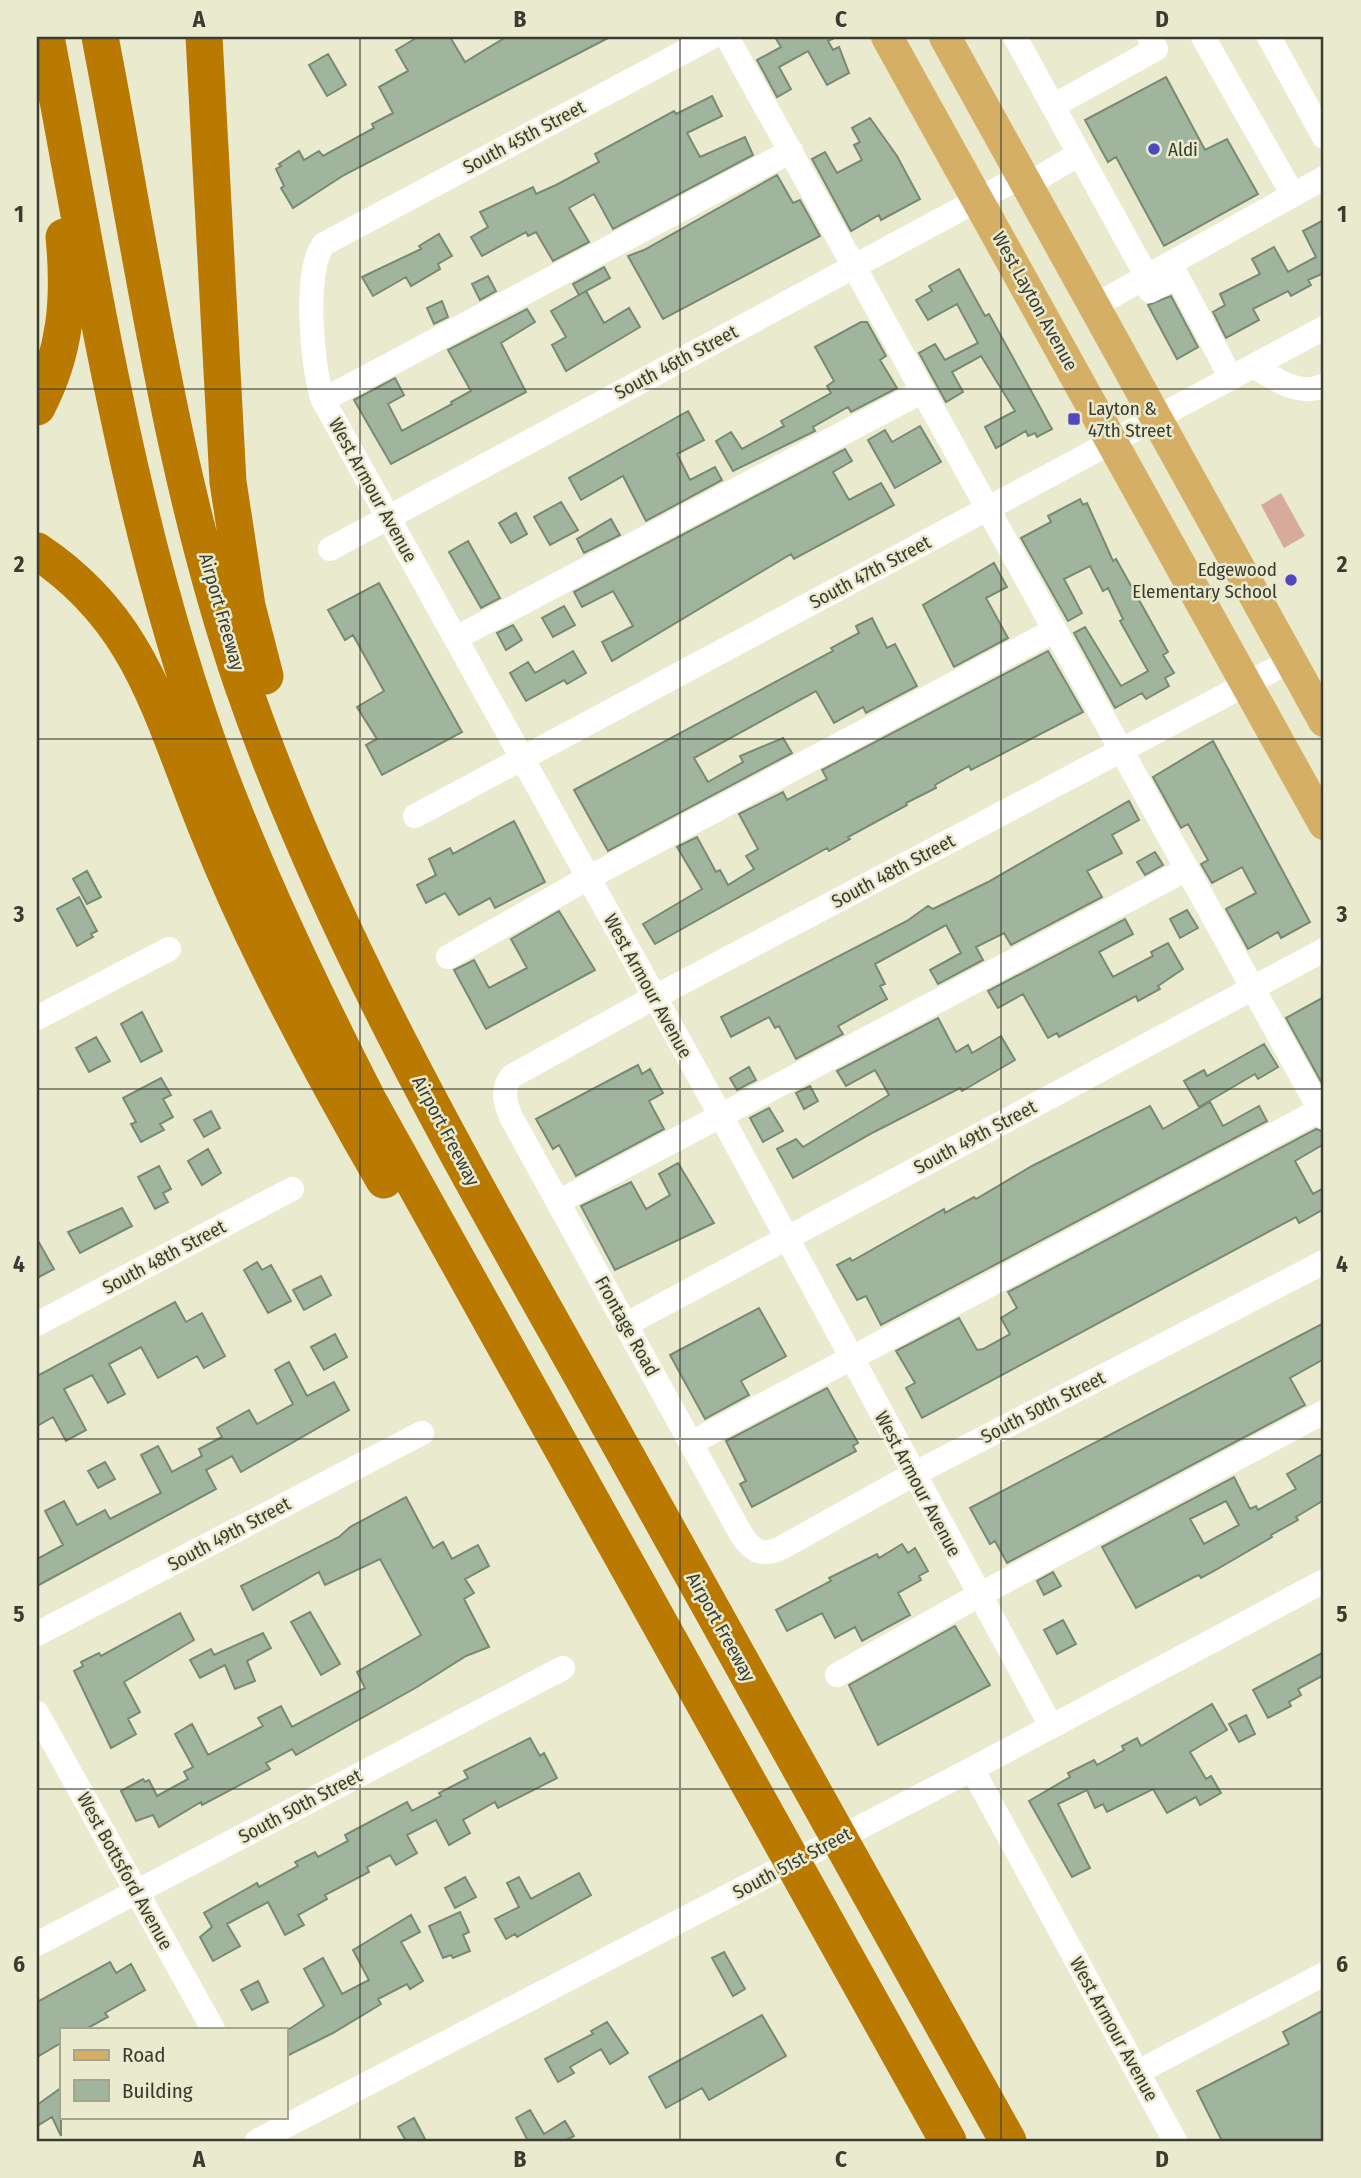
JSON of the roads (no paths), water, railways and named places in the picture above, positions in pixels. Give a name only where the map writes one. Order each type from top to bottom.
[{"type":"highway","points":[[46,37],[133,482],[179,648],[217,766],[307,980],[368,1100],[948,2141]]},
{"type":"highway","name":"Airport Freeway","points":[[100,37],[164,378],[213,588],[241,678],[301,841],[379,1006],[514,1257],[1008,2141]]},
{"type":"highway","points":[[204,37],[227,468],[235,538],[257,651],[278,722],[316,824],[372,951],[379,1006]]},
{"type":"highway","points":[[37,66],[64,234],[68,298],[62,347],[55,370],[37,407]]},
{"type":"highway","points":[[37,551],[73,577],[98,602],[136,654],[150,681],[212,842],[304,1035],[353,1126],[507,1391],[536,1402]]},
{"type":"main road","name":"West Layton Avenue","points":[[887,37],[1324,824]]},
{"type":"main road","points":[[945,37],[1324,721]]},
{"type":"street","name":"South 45th Street","points":[[336,237],[712,37]]},
{"type":"street","points":[[691,1443],[1322,1113],[727,37]]},
{"type":"street","points":[[1014,37],[1147,277]]},
{"type":"street","points":[[1053,106],[1156,48],[1149,37]]},
{"type":"street","points":[[1203,37],[1293,195]]},
{"type":"street","points":[[1269,37],[1324,137]]},
{"type":"street","points":[[323,400],[790,151]]},
{"type":"street","name":"South 46th Street","points":[[330,549],[978,198],[1024,181],[1079,153]]},
{"type":"street","points":[[1097,312],[1147,277],[1324,178]]},
{"type":"street","name":"West Armour Avenue","points":[[336,237],[319,250],[314,273],[312,317],[316,378],[323,400],[524,758],[653,998],[721,1116],[912,1475],[1051,1726]]},
{"type":"street","points":[[1097,312],[1177,276],[1231,378]]},
{"type":"street","name":"South 47th Street","points":[[415,816],[1324,328]]},
{"type":"street","points":[[1253,366],[1292,387],[1316,390],[1324,385]]},
{"type":"street","points":[[456,638],[923,391]]},
{"type":"street","points":[[448,957],[589,878],[1055,630]]},
{"type":"street","name":"South 48th Street","points":[[505,1090],[512,1076],[653,998],[1290,661]]},
{"type":"street","points":[[558,1202],[1187,869]]},
{"type":"street","points":[[37,1018],[169,949]]},
{"type":"street","name":"South 49th Street","points":[[625,1325],[1324,950]]},
{"type":"street","name":"Frontage Road","points":[[505,1090],[511,1117],[741,1534],[754,1550],[762,1553]]},
{"type":"street","name":"South 48th Street","points":[[37,1324],[292,1189]]},
{"type":"street","name":"South 50th Street","points":[[762,1553],[781,1548],[912,1475],[1324,1262]]},
{"type":"street","points":[[837,1675],[979,1595],[1324,1412]]},
{"type":"street","name":"South 49th Street","points":[[37,1634],[422,1433]]},
{"type":"street","name":"South 51st Street","points":[[258,2141],[972,1769],[1324,1581]]},
{"type":"street","name":"South 50th Street","points":[[37,1944],[563,1668]]},
{"type":"street","name":"West Bottsford Avenue","points":[[37,1713],[212,2028]]},
{"type":"street","name":"West Armour Avenue","points":[[972,1769],[1175,2141]]},
{"type":"street","points":[[1138,2072],[1324,1974]]},
{"type":"street","points":[[255,2118],[258,2141]]},
{"type":"place","name":"Aldi","points":[[1154,149]]},
{"type":"place","name":"Layton & 47th Street","points":[[1074,419]]},
{"type":"place","name":"Edgewood Elementary School","points":[[1291,580]]}]
